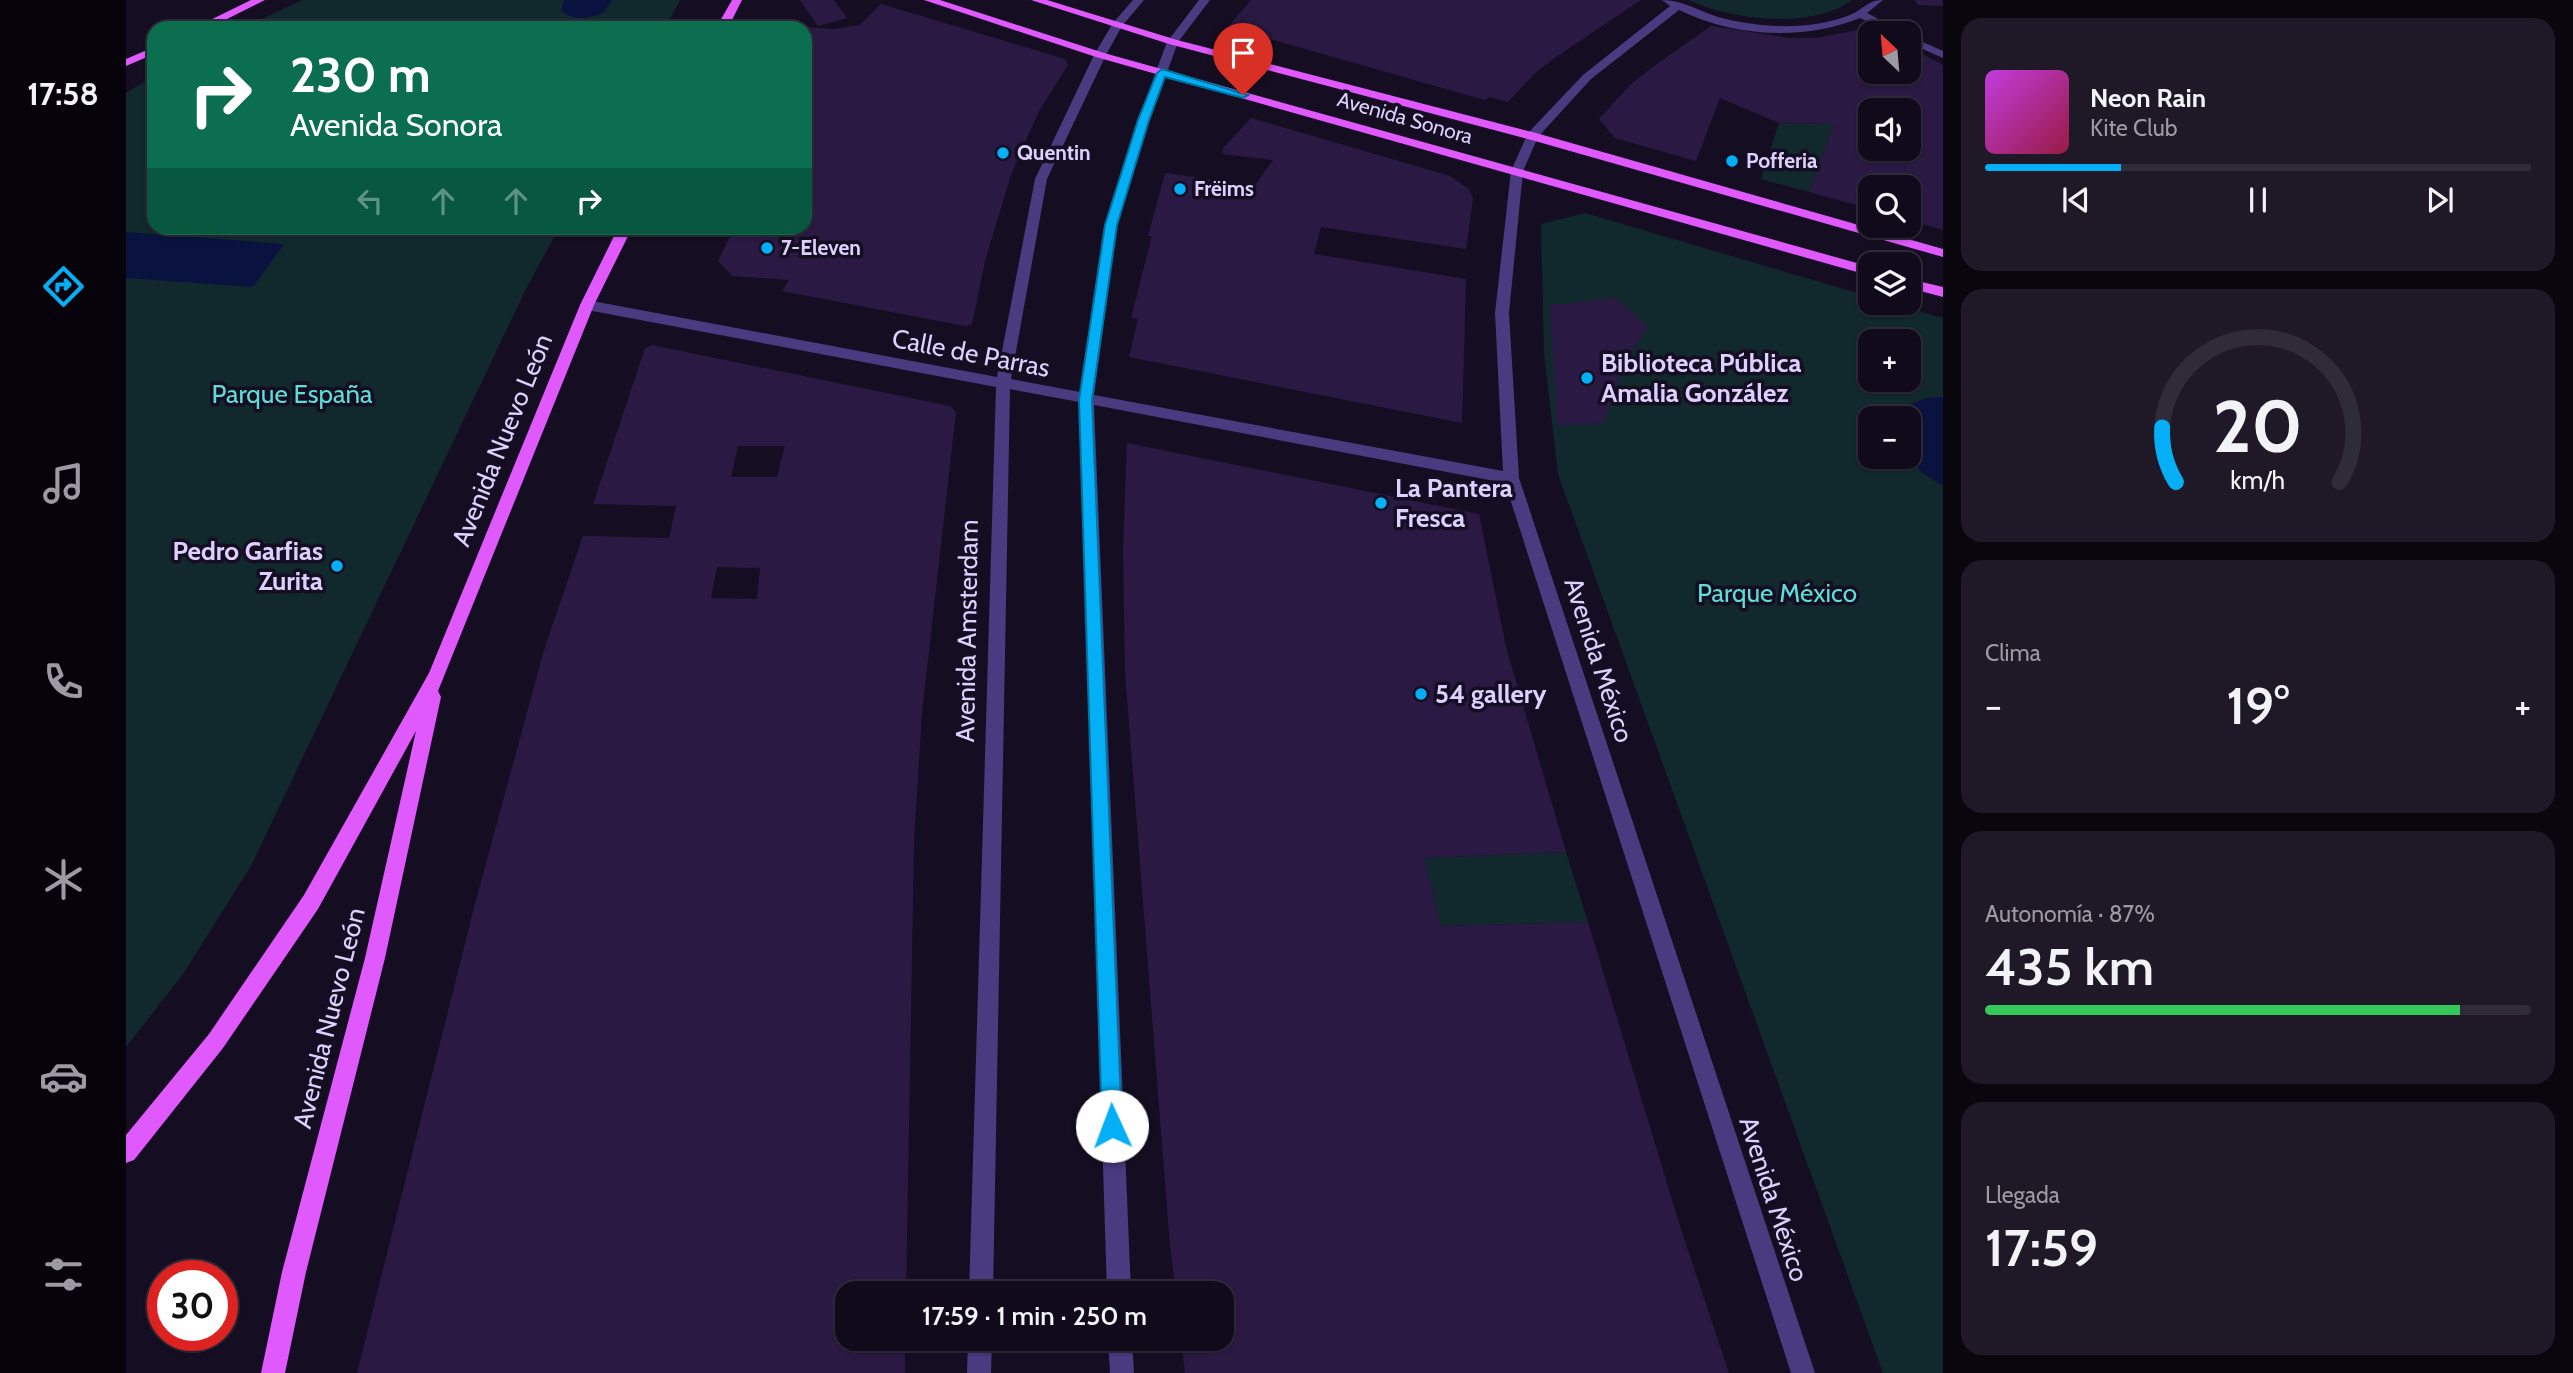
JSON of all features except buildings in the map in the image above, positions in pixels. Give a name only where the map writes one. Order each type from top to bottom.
[{"type":"main road","points":[[215,21],[260,0]]},
{"type":"main road","points":[[726,21],[737,0]]},
{"type":"main road","name":"Avenida Sonora","points":[[929,0],[1162,73],[1858,268]]},
{"type":"main road","name":"Avenida Sonora","points":[[1035,0],[1173,42],[1532,136],[1943,253]]},
{"type":"main road","points":[[126,63],[147,53]]},
{"type":"main road","name":"Avenida Nuevo León","points":[[126,1152],[216,1041],[296,925],[437,676],[587,305],[622,235]]},
{"type":"main road","points":[[1921,286],[1943,292]]},
{"type":"main road","name":"Avenida Nuevo León","points":[[272,1373],[297,1259],[375,958],[437,676]]},
{"type":"street","name":"Avenida Amsterdam","points":[[981,1281],[1003,385],[1041,178],[1100,55],[1117,25],[1139,0]]},
{"type":"street","points":[[1119,1281],[1086,400],[1111,225],[1143,120],[1173,42],[1205,0]]},
{"type":"street","points":[[1672,3],[1725,22],[1757,28],[1798,30],[1835,26],[1862,15],[1878,0]]},
{"type":"street","name":"Avenida México","points":[[1672,3],[1587,77],[1532,136],[1517,171],[1502,313],[1511,478],[1804,1373]]},
{"type":"street","points":[[1862,15],[1874,21]]},
{"type":"street","points":[[1922,44],[1943,55]]},
{"type":"street","name":"Calle de Parras","points":[[587,305],[1511,478]]},
{"type":"street","points":[[979,1373],[980,1351]]},
{"type":"street","points":[[1121,1351],[1122,1373]]},
{"type":"green space","points":[[302,0],[680,0],[669,21],[258,21]]},
{"type":"green space","points":[[1688,0],[1852,0],[1816,15],[1772,19],[1727,13]]},
{"type":"green space","name":"Parque España","points":[[147,80],[147,235],[555,235],[526,289],[251,866],[183,974],[126,1047],[126,93]]},
{"type":"green space","points":[[1779,123],[1834,124],[1809,192],[1761,179]]},
{"type":"green space","name":"Parque México","points":[[1585,213],[1858,293],[1858,315],[1921,315],[1921,312],[1943,318],[1943,1373],[1883,1373],[1558,474],[1544,353],[1541,224]]},
{"type":"green space","points":[[1566,852],[1588,922],[1441,926],[1424,858]]},
{"type":"shaded area","points":[[564,0],[612,1],[603,13],[580,18],[565,14],[561,10]]},
{"type":"shaded area","points":[[126,232],[284,244],[253,287],[126,278]]},
{"type":"shaded area","points":[[1943,397],[1943,486],[1919,469],[1921,469],[1921,406],[1910,406],[1929,398]]},
{"type":"place","name":"Quentin","points":[[1003,153]]},
{"type":"place","name":"Pofferia","points":[[1732,161]]},
{"type":"place","name":"Frëims","points":[[1180,189]]},
{"type":"place","name":"7-Eleven","points":[[767,248]]},
{"type":"place","name":"Biblioteca Pública Amalia González","points":[[1587,378]]},
{"type":"place","name":"La Pantera Fresca","points":[[1381,503]]},
{"type":"place","name":"Pedro Garfias Zurita","points":[[337,566]]},
{"type":"place","name":"54 gallery","points":[[1421,694]]},
{"type":"route","points":[[1112,1126],[1086,400],[1111,225],[1143,120],[1162,73],[1243,95]]}]
